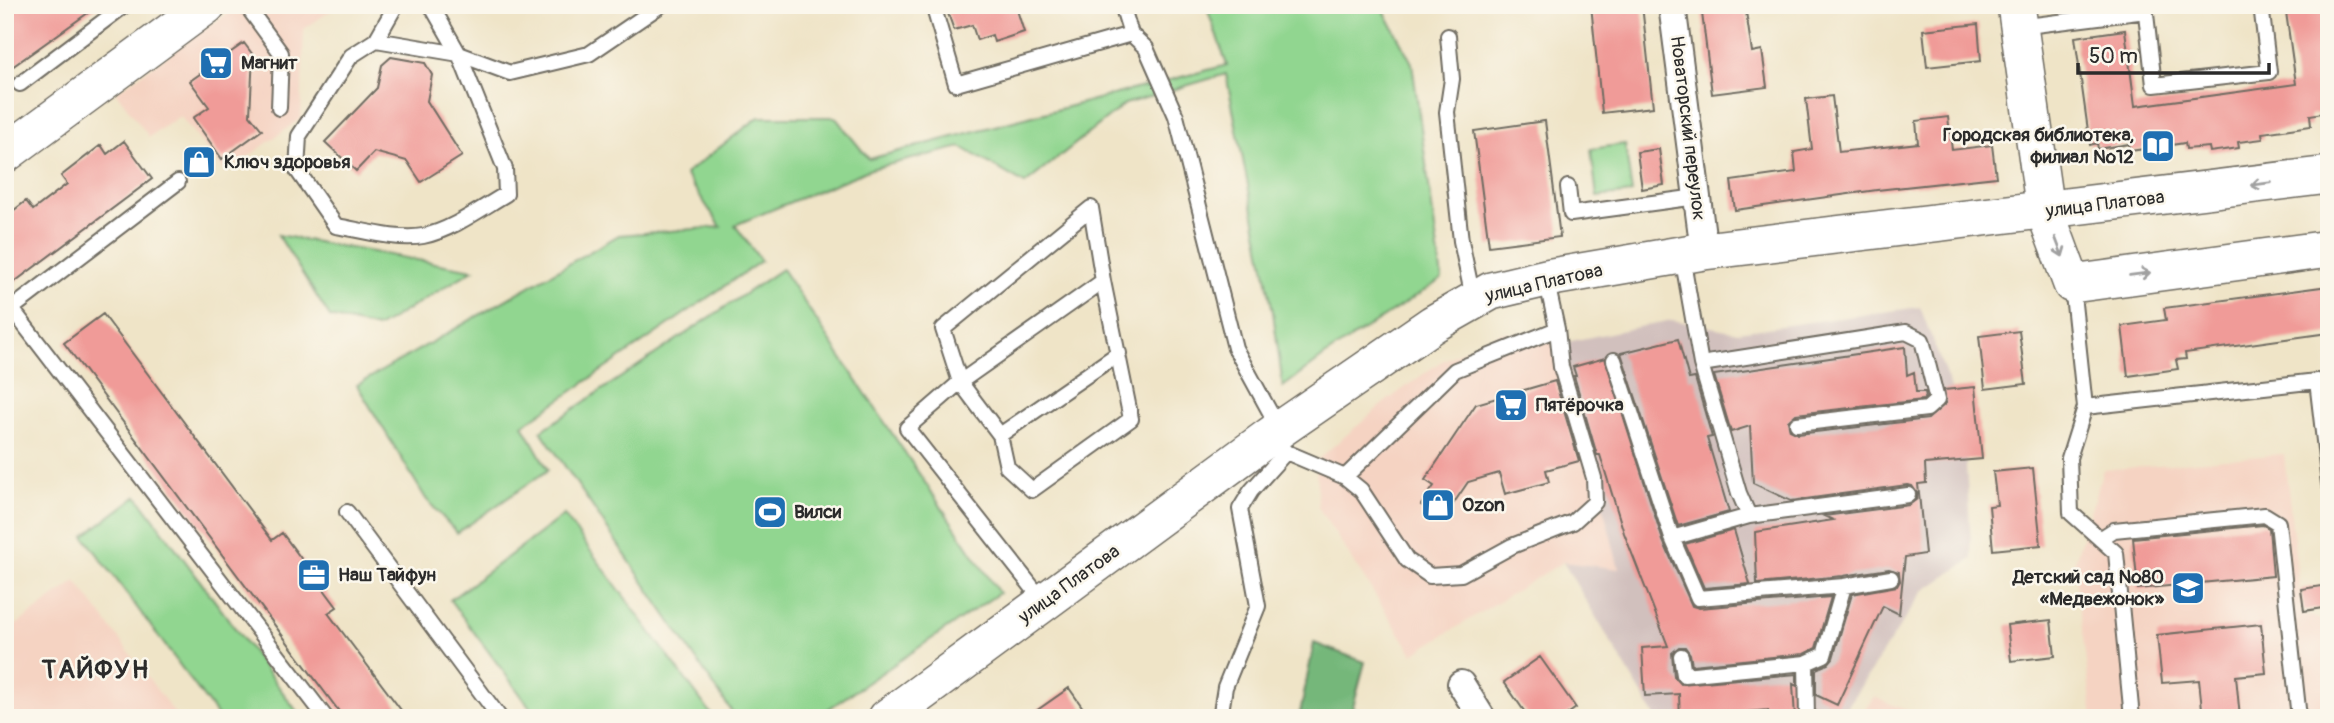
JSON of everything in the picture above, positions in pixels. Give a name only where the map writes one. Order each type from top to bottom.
[{"type":"street","points":[[6,152],[207,5]]},
{"type":"street","name":"Новаторский переулок","points":[[1672,5],[1697,197],[1693,253]]},
{"type":"street","points":[[2018,16],[2045,211],[2072,284],[2329,249]]},
{"type":"street","name":"улица Платова","points":[[887,718],[1044,602],[1278,444],[1433,324],[1491,291],[1546,278],[1693,253],[2329,175]]},
{"type":"street","points":[[1461,684],[1482,718]]},
{"type":"lane","points":[[20,84],[125,5]]},
{"type":"lane","points":[[246,5],[281,53],[279,108]]},
{"type":"lane","points":[[396,5],[376,40],[351,56],[299,135],[297,170],[336,226],[392,235],[423,236],[454,225],[506,194],[505,169],[459,54],[430,5]]},
{"type":"lane","points":[[376,40],[459,54],[510,74],[589,54],[661,5]]},
{"type":"lane","points":[[933,5],[956,84],[1130,34]]},
{"type":"lane","points":[[1122,5],[1130,34],[1146,48],[1176,116],[1235,348],[1271,414],[1278,444],[1300,459],[1345,477],[1361,490],[1407,560],[1430,576],[1461,573],[1512,546],[1573,522],[1595,502],[1594,478],[1561,367],[1557,329],[1546,278]]},
{"type":"lane","points":[[2018,16],[2145,8],[2154,85],[2269,72],[2261,5]]},
{"type":"lane","points":[[1448,36],[1452,79],[1447,112],[1461,241],[1474,300]]},
{"type":"lane","points":[[178,182],[8,311],[326,718]]},
{"type":"lane","points":[[1568,187],[1571,214],[1697,197]]},
{"type":"lane","points":[[1091,208],[1103,281],[1131,419],[1032,490],[1007,467],[1000,435],[960,382],[943,329],[1091,208]]},
{"type":"lane","points":[[1693,253],[1701,364],[1739,493],[1749,516]]},
{"type":"lane","points":[[1044,602],[907,428],[960,382],[1103,281]]},
{"type":"lane","points":[[2072,284],[2084,407],[2069,458],[2071,513],[2116,553],[2132,718]]},
{"type":"lane","points":[[1345,477],[1455,370],[1557,329]]},
{"type":"lane","points":[[1701,364],[1906,332],[1922,340],[1937,400],[1927,409],[1797,424]]},
{"type":"lane","points":[[1000,435],[1119,354]]},
{"type":"lane","points":[[1615,360],[1672,538],[1698,598],[1844,586],[1891,578]]},
{"type":"lane","points":[[2084,407],[2317,380],[2329,484]]},
{"type":"lane","points":[[1220,718],[1225,687],[1258,606],[1240,509],[1278,444]]},
{"type":"lane","points":[[1672,538],[1749,516],[1908,495]]},
{"type":"lane","points":[[347,512],[500,718]]},
{"type":"lane","points":[[2100,539],[2114,530],[2265,515],[2278,523],[2299,718]]},
{"type":"lane","points":[[1681,656],[1684,676],[1806,663],[1824,655],[1844,586]]},
{"type":"lane","points":[[1806,663],[1807,718]]},
{"type":"shaded area","points":[[240,5],[339,5],[304,29],[301,118],[226,173],[180,116],[149,137],[116,92]]},
{"type":"shaded area","points":[[1920,307],[1963,420],[1972,559],[1923,591],[1840,718],[1656,718],[1563,562],[1619,569],[1562,343],[1672,320],[1738,332]]},
{"type":"shaded area","points":[[1503,332],[1562,343],[1620,570],[1563,562],[1413,654],[1318,507],[1316,461],[1384,403],[1440,362]]},
{"type":"shaded area","name":"Детский сад №80 «Медвежонок»","points":[[2284,454],[2302,613],[2329,623],[2329,718],[2093,718],[2074,564],[2103,470]]},
{"type":"shaded area","points":[[76,581],[178,718],[5,718],[5,633]]},
{"type":"shaded area","points":[[1874,697],[1925,718],[1858,718]]},
{"type":"green space","points":[[1206,5],[1381,5],[1412,63],[1442,279],[1330,352],[1283,387],[1273,312],[1226,74],[1125,104],[1025,184],[961,147],[871,169],[735,225],[761,261],[523,425],[548,470],[457,533],[426,499],[357,385],[619,235],[721,227],[685,174],[759,117],[835,117],[869,159],[1227,65]]},
{"type":"green space","points":[[1625,144],[1632,193],[1597,197],[1591,149]]},
{"type":"green space","points":[[278,235],[473,270],[377,328],[330,317]]},
{"type":"green space","name":"Вилси","points":[[782,269],[999,593],[815,718],[736,718],[541,431]]},
{"type":"green space","points":[[137,496],[300,718],[219,718],[84,536]]},
{"type":"green space","points":[[564,515],[714,718],[538,718],[450,600]]},
{"type":"green space","points":[[1314,643],[1365,662],[1350,718],[1299,718]]},
{"type":"building","points":[[5,5],[99,5],[5,72]]},
{"type":"building","points":[[945,5],[1018,5],[1024,32],[994,42],[992,35],[977,40],[972,25],[954,30]]},
{"type":"building","points":[[1591,5],[1642,5],[1653,107],[1602,113]]},
{"type":"building","points":[[1701,5],[1745,5],[1752,52],[1762,50],[1767,87],[1712,94]]},
{"type":"building","points":[[2285,5],[2329,5],[2329,112],[2310,115],[2311,126],[2262,133],[2263,139],[2238,142],[2239,148],[2210,152],[2209,147],[2186,149],[2185,143],[2130,151],[2129,144],[2098,149],[2097,143],[2090,145],[2075,37],[2125,30],[2135,106],[2296,84]]},
{"type":"building","points":[[1978,24],[1981,61],[1927,67],[1923,30]]},
{"type":"building","points":[[244,43],[253,55],[250,115],[262,130],[222,159],[193,118],[209,107],[190,81]]},
{"type":"building","points":[[391,57],[425,63],[432,75],[427,101],[462,156],[421,182],[407,161],[374,152],[356,171],[325,142],[377,88],[382,65]]},
{"type":"building","points":[[1832,96],[1839,152],[1918,143],[1916,121],[1948,117],[1952,150],[1992,145],[1996,177],[1735,210],[1731,181],[1796,172],[1794,152],[1812,149],[1806,99]]},
{"type":"building","points":[[1545,121],[1560,237],[1489,246],[1474,131]]},
{"type":"building","points":[[124,141],[152,179],[5,289],[5,217],[26,201],[33,210],[67,184],[61,176],[101,145],[107,154]]},
{"type":"building","points":[[1659,149],[1664,185],[1642,189],[1637,152]]},
{"type":"building","points":[[2329,286],[2329,333],[2185,353],[2186,359],[2176,360],[2178,369],[2128,376],[2122,326],[2166,320],[2164,308]]},
{"type":"building","points":[[103,314],[272,540],[282,533],[337,607],[328,613],[407,718],[344,718],[64,343]]},
{"type":"building","points":[[2019,331],[2026,384],[1985,389],[1979,336]]},
{"type":"building","points":[[1678,339],[1689,379],[1695,378],[1712,437],[1707,438],[1729,512],[1678,526],[1621,353]]},
{"type":"building","points":[[1905,347],[1907,375],[1914,372],[1916,392],[1925,392],[1926,397],[1923,400],[1796,414],[1788,421],[1790,430],[1798,434],[1928,419],[1946,403],[1944,390],[1975,387],[1982,459],[1925,464],[1926,483],[1918,484],[1925,554],[1905,557],[1899,614],[1883,606],[1837,705],[1816,695],[1816,669],[1828,664],[1833,658],[1852,594],[1897,586],[1900,581],[1899,572],[1889,569],[1757,584],[1755,532],[1833,520],[1824,516],[1909,505],[1917,499],[1917,493],[1912,486],[1907,485],[1791,501],[1753,483],[1750,426],[1731,432],[1714,375]]},
{"type":"building","points":[[1605,358],[1663,541],[1692,606],[1699,608],[1831,597],[1816,648],[1804,654],[1692,665],[1690,654],[1685,647],[1679,647],[1672,653],[1674,676],[1681,684],[1797,674],[1797,686],[1793,684],[1795,718],[1769,718],[1768,710],[1680,718],[1679,694],[1645,696],[1642,648],[1668,646],[1624,533],[1574,376],[1573,367]]},
{"type":"building","points":[[1555,381],[1579,461],[1546,470],[1549,482],[1505,494],[1499,473],[1468,482],[1443,519],[1421,505],[1434,486],[1425,480],[1476,404]]},
{"type":"building","points":[[2033,468],[2041,545],[1993,550],[1989,506],[1997,505],[1993,472]]},
{"type":"building","points":[[2263,525],[2269,528],[2273,576],[2138,589],[2133,538]]},
{"type":"building","points":[[1734,530],[1750,584],[1704,588],[1685,544]]},
{"type":"building","points":[[2329,585],[2329,607],[2304,611],[2301,589]]},
{"type":"building","points":[[2051,620],[2055,656],[2011,661],[2007,625]]},
{"type":"building","points":[[2261,624],[2266,673],[2236,676],[2240,718],[2203,718],[2199,680],[2162,683],[2157,635]]},
{"type":"building","points":[[1540,657],[1576,708],[1562,718],[1529,718],[1504,682]]},
{"type":"building","points":[[1069,688],[1090,718],[1026,718]]},
{"type":"place","name":"Магнит","points":[[216,63]]},
{"type":"place","name":"Городская библиотека, филиал №12","points":[[2158,146]]},
{"type":"place","name":"Ключ здоровья","points":[[199,162]]},
{"type":"place","name":"Пятёрочка","points":[[1511,405]]},
{"type":"place","name":"Ozon","points":[[1438,505]]},
{"type":"place","name":"Вилси","points":[[770,512]]},
{"type":"place","name":"Наш Тайфун","points":[[314,575]]},
{"type":"place","name":"Детский сад №80 «Медвежонок»","points":[[2188,588]]},
{"type":"district","name":"ТАЙФУН","points":[[96,670]]}]
